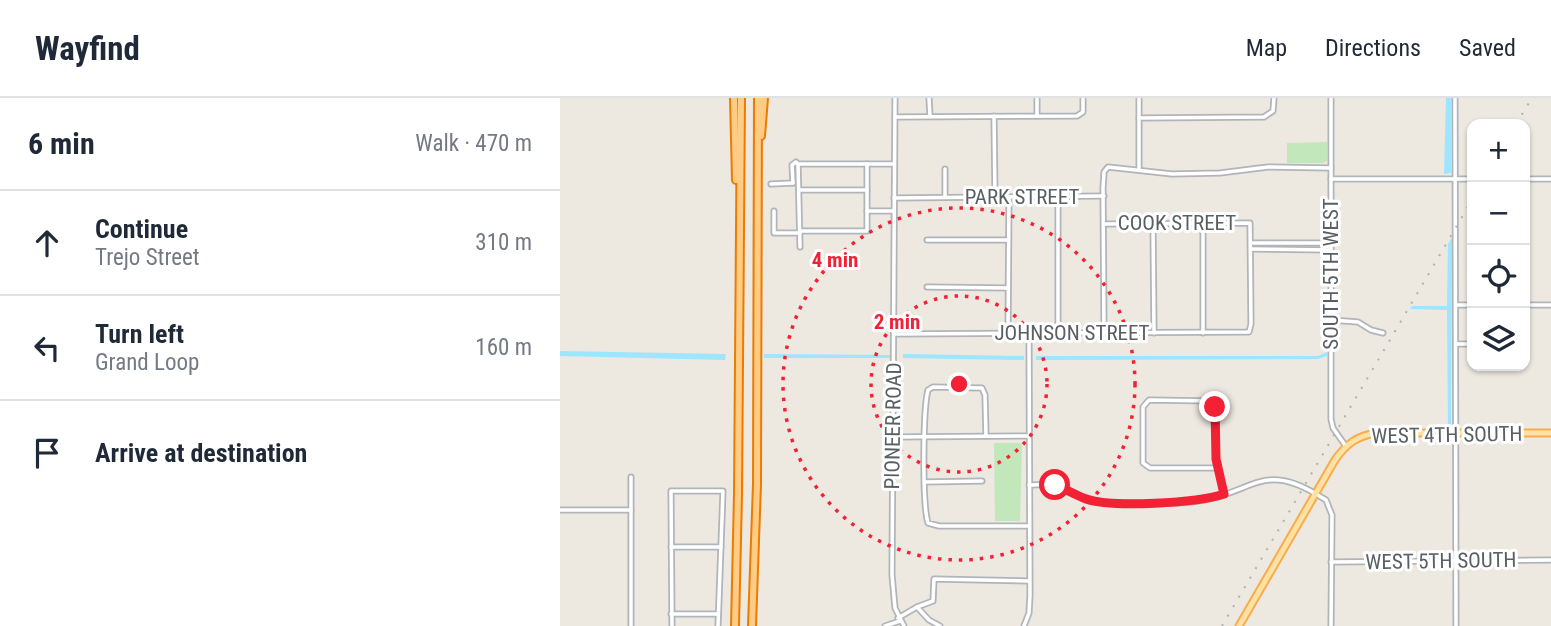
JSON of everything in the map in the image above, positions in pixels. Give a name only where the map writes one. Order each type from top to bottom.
[{"type":"highway","points":[[734,98],[740,276]]},
{"type":"highway","points":[[735,626],[741,98]]},
{"type":"highway","points":[[752,626],[757,484],[758,98]]},
{"type":"highway","points":[[758,194],[764,98]]},
{"type":"main road","name":"WEST 4TH SOUTH","points":[[1345,445],[1356,438],[1376,433],[1551,433]]},
{"type":"main road","points":[[1239,626],[1345,445]]},
{"type":"street","name":"PIONEER ROAD","points":[[895,98],[892,575],[893,598],[904,626]]},
{"type":"street","points":[[929,98],[930,116]]},
{"type":"street","points":[[1037,98],[1037,117]]},
{"type":"street","points":[[895,117],[1077,116],[1083,112],[1083,98]]},
{"type":"street","points":[[1139,98],[1139,169]]},
{"type":"street","points":[[1139,118],[1264,117],[1273,111],[1274,98]]},
{"type":"street","name":"SOUTH 5TH WEST","points":[[1331,98],[1331,419],[1333,428],[1345,445]]},
{"type":"street","points":[[1455,98],[1456,626]]},
{"type":"street","points":[[994,116],[995,197]]},
{"type":"street","points":[[800,247],[800,190],[796,183],[795,164],[894,164]]},
{"type":"street","points":[[774,211],[774,233],[867,232],[867,164]]},
{"type":"street","name":"PARK STREET","points":[[894,198],[1104,196],[1105,169],[1113,166],[1172,174],[1220,173],[1268,167],[1331,168]]},
{"type":"street","points":[[945,169],[945,197]]},
{"type":"street","points":[[1331,179],[1467,179]]},
{"type":"street","points":[[1530,179],[1551,179]]},
{"type":"street","points":[[771,184],[796,183]]},
{"type":"street","points":[[800,190],[867,190]]},
{"type":"street","points":[[1058,196],[1058,334]]},
{"type":"street","points":[[1104,196],[1104,333]]},
{"type":"street","points":[[1008,334],[1009,197]]},
{"type":"street","points":[[867,211],[894,211]]},
{"type":"street","points":[[1153,223],[1154,333]]},
{"type":"street","points":[[1203,223],[1203,333]]},
{"type":"street","name":"COOK STREET","points":[[1105,224],[1250,223],[1251,243]]},
{"type":"street","points":[[928,240],[1008,240]]},
{"type":"street","points":[[1331,243],[1251,243],[1251,249],[1331,250]]},
{"type":"street","name":"JOHNSON STREET","points":[[894,334],[1249,332],[1251,249]]},
{"type":"street","points":[[927,287],[1008,288]]},
{"type":"street","points":[[1456,305],[1467,305]]},
{"type":"street","points":[[1530,305],[1551,305]]},
{"type":"street","points":[[1331,320],[1358,321],[1371,330],[1383,333]]},
{"type":"street","points":[[1024,626],[1029,613],[1030,581],[1029,334]]},
{"type":"street","points":[[1456,344],[1467,344]]},
{"type":"street","points":[[986,436],[984,390],[978,387],[930,388],[927,393],[925,437],[926,515],[930,524],[1029,526]]},
{"type":"street","points":[[1217,468],[1145,467],[1145,403],[1149,400],[1212,401],[1215,407],[1217,468],[1224,494]]},
{"type":"street","points":[[893,437],[1029,436]]},
{"type":"street","points":[[631,477],[631,626]]},
{"type":"street","points":[[1029,485],[1055,485],[1086,499],[1107,502],[1188,502],[1206,500],[1252,483],[1276,480],[1295,482],[1326,500],[1331,510],[1331,626]]},
{"type":"street","points":[[925,482],[982,481]]},
{"type":"street","points":[[672,626],[671,491],[723,491],[718,626]]},
{"type":"street","points":[[560,510],[631,510]]},
{"type":"street","points":[[671,547],[721,547]]},
{"type":"street","name":"WEST 5TH SOUTH","points":[[1331,562],[1551,560]]},
{"type":"street","points":[[886,626],[917,607],[933,601],[934,579],[1030,581]]},
{"type":"street","points":[[917,607],[929,620],[940,626]]},
{"type":"street","points":[[671,614],[719,614]]},
{"type":"green space","points":[[1327,142],[1327,161],[1287,163],[1287,143]]},
{"type":"green space","points":[[994,443],[1022,445],[1020,521],[995,521]]},
{"type":"water","points":[[1446,98],[1451,98],[1451,173],[1444,174]]},
{"type":"water","points":[[1452,238],[1451,425],[1448,426],[1447,310],[1410,309],[1412,306],[1447,306],[1448,244]]},
{"type":"water","points":[[560,351],[726,354],[725,360],[560,356]]},
{"type":"water","points":[[1327,352],[1327,356],[1318,359],[1036,360],[1036,356],[1318,356]]},
{"type":"water","points":[[764,354],[891,355],[891,358],[764,358]]},
{"type":"water","points":[[903,354],[1024,356],[1024,360],[903,358]]},
{"type":"railway","points":[[1519,119],[1532,98]]},
{"type":"railway","points":[[1222,626],[1467,209]]},
{"type":"route","points":[[1055,485],[1086,499],[1107,502],[1196,501],[1224,494],[1216,459],[1215,407]]}]
